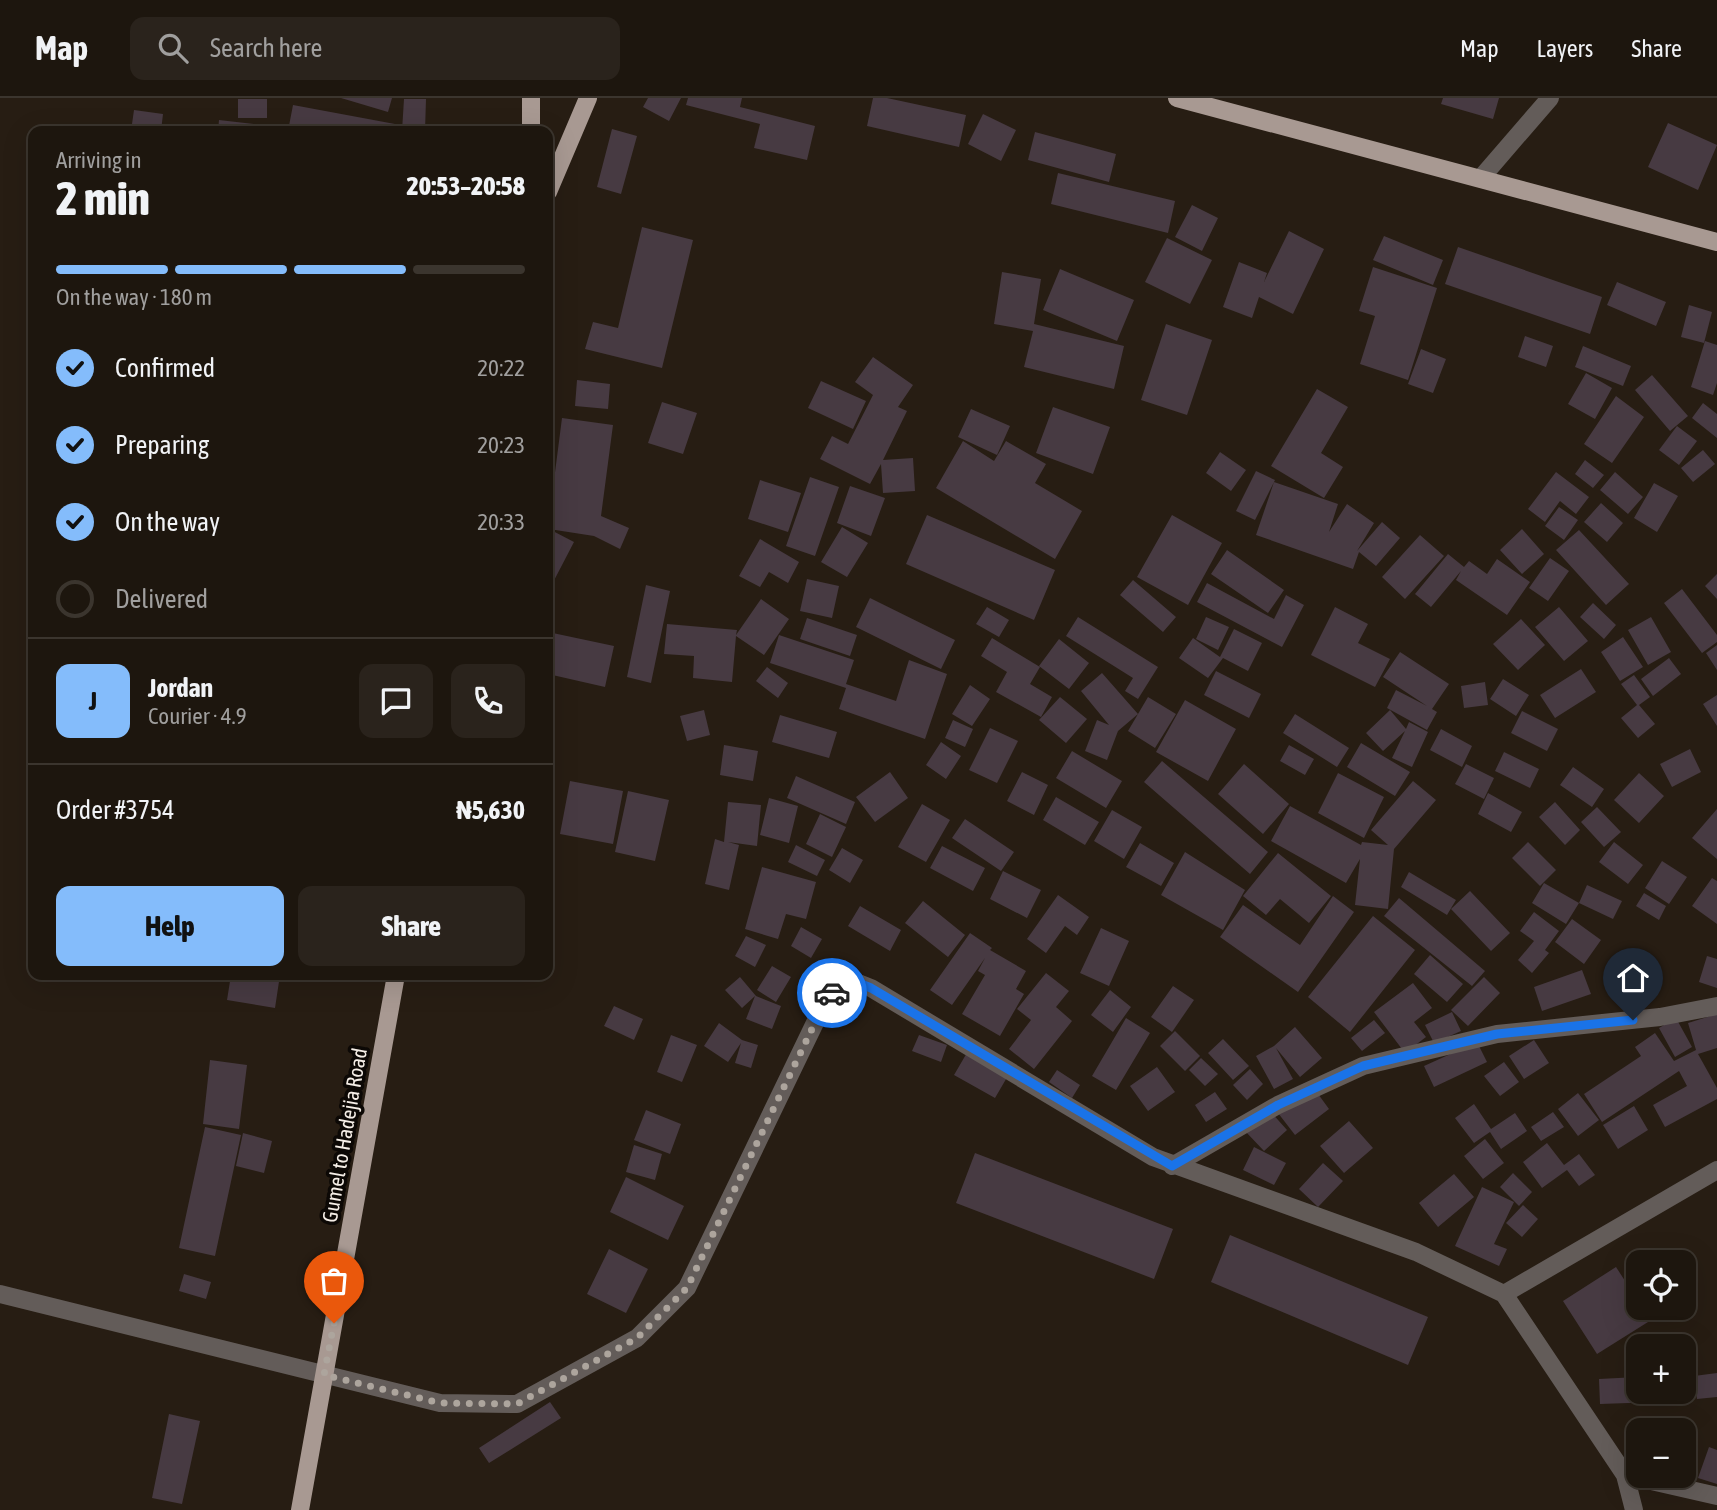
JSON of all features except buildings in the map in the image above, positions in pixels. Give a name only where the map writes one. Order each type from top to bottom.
[{"type":"main road","points":[[531,98],[531,126]]},
{"type":"main road","points":[[553,180],[588,98]]},
{"type":"main road","points":[[1177,98],[1717,242]]},
{"type":"main road","name":"Gumel to Hadejia Road","points":[[300,1510],[395,980]]},
{"type":"street","points":[[1481,178],[1550,98]]},
{"type":"street","points":[[0,1294],[440,1403],[517,1404],[637,1338],[687,1288],[825,1002],[846,978],[871,988],[1172,1166],[1416,1252],[1504,1294],[1625,1475],[1634,1510]]},
{"type":"street","points":[[1172,1166],[1278,1105],[1363,1066],[1497,1034],[1660,1017],[1717,1006]]},
{"type":"street","points":[[1504,1294],[1717,1170]]},
{"type":"street","points":[[1625,1475],[1717,1496]]},
{"type":"way so far","points":[[334,1323],[324,1375],[440,1403],[517,1404],[637,1338],[687,1288],[825,1002],[832,993]]},
{"type":"route","points":[[832,993],[846,978],[871,988],[1172,1166],[1278,1105],[1363,1066],[1497,1034],[1633,1020]]}]
